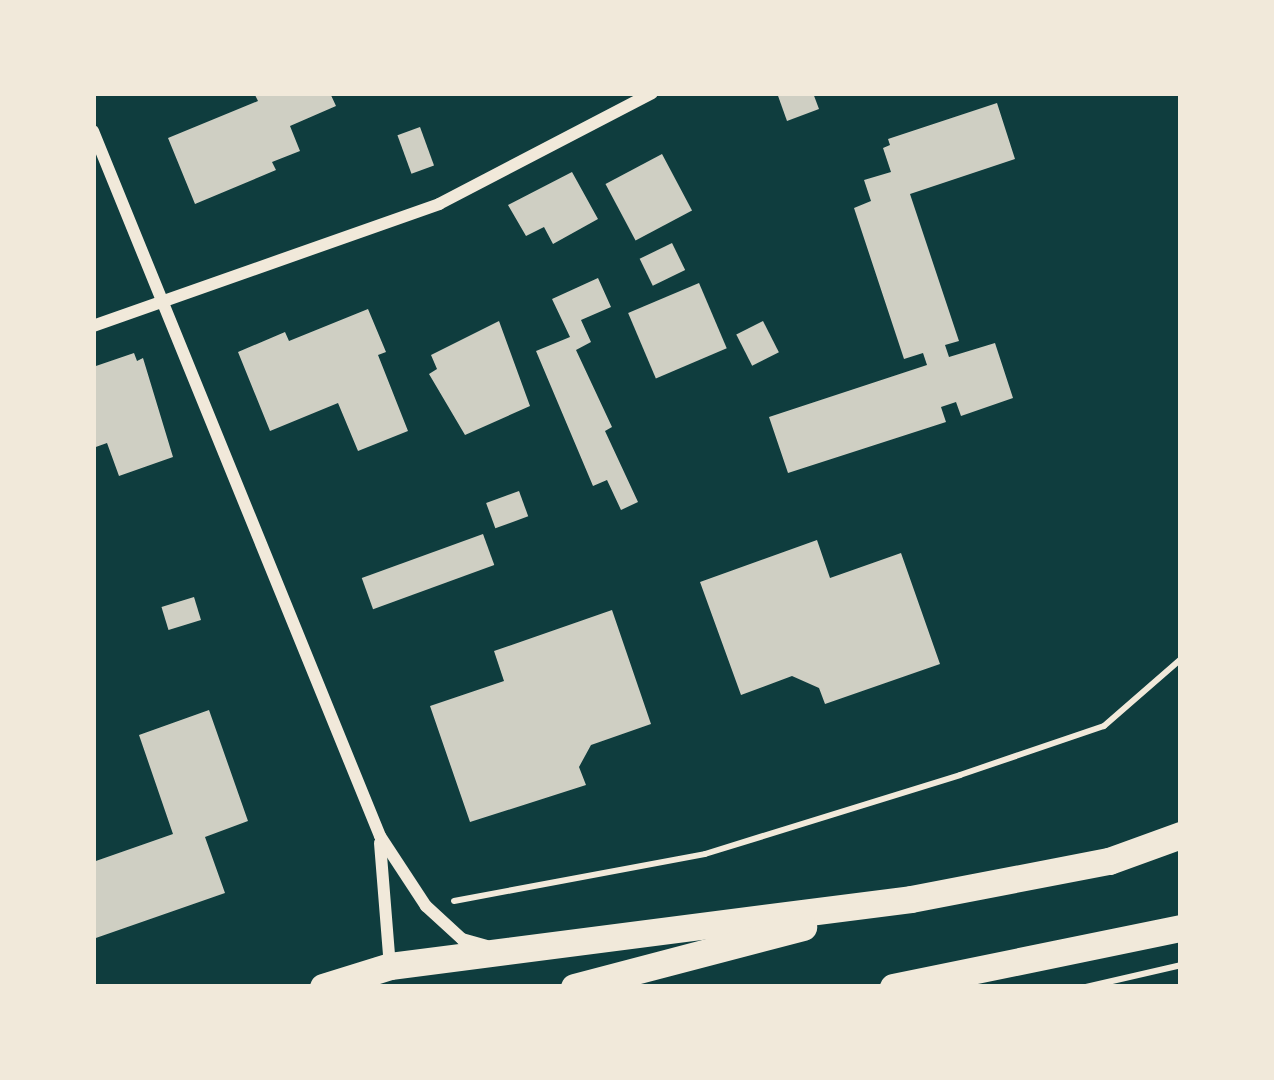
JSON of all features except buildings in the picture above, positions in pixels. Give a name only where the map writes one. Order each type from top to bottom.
[{"type":"main road","points":[[322,987],[505,951],[911,898],[1108,861],[1181,835]]},
{"type":"main road","points":[[574,987],[911,898]]},
{"type":"main road","points":[[893,987],[1181,928]]},
{"type":"street","points":[[93,326],[439,204],[652,93]]},
{"type":"street","points":[[93,131],[380,836],[426,906],[462,939],[505,951]]},
{"type":"street","points":[[380,836],[386,976]]},
{"type":"path","points":[[450,902],[705,854],[960,775],[1104,726],[1181,658]]},
{"type":"path","points":[[1087,987],[1181,965]]}]
